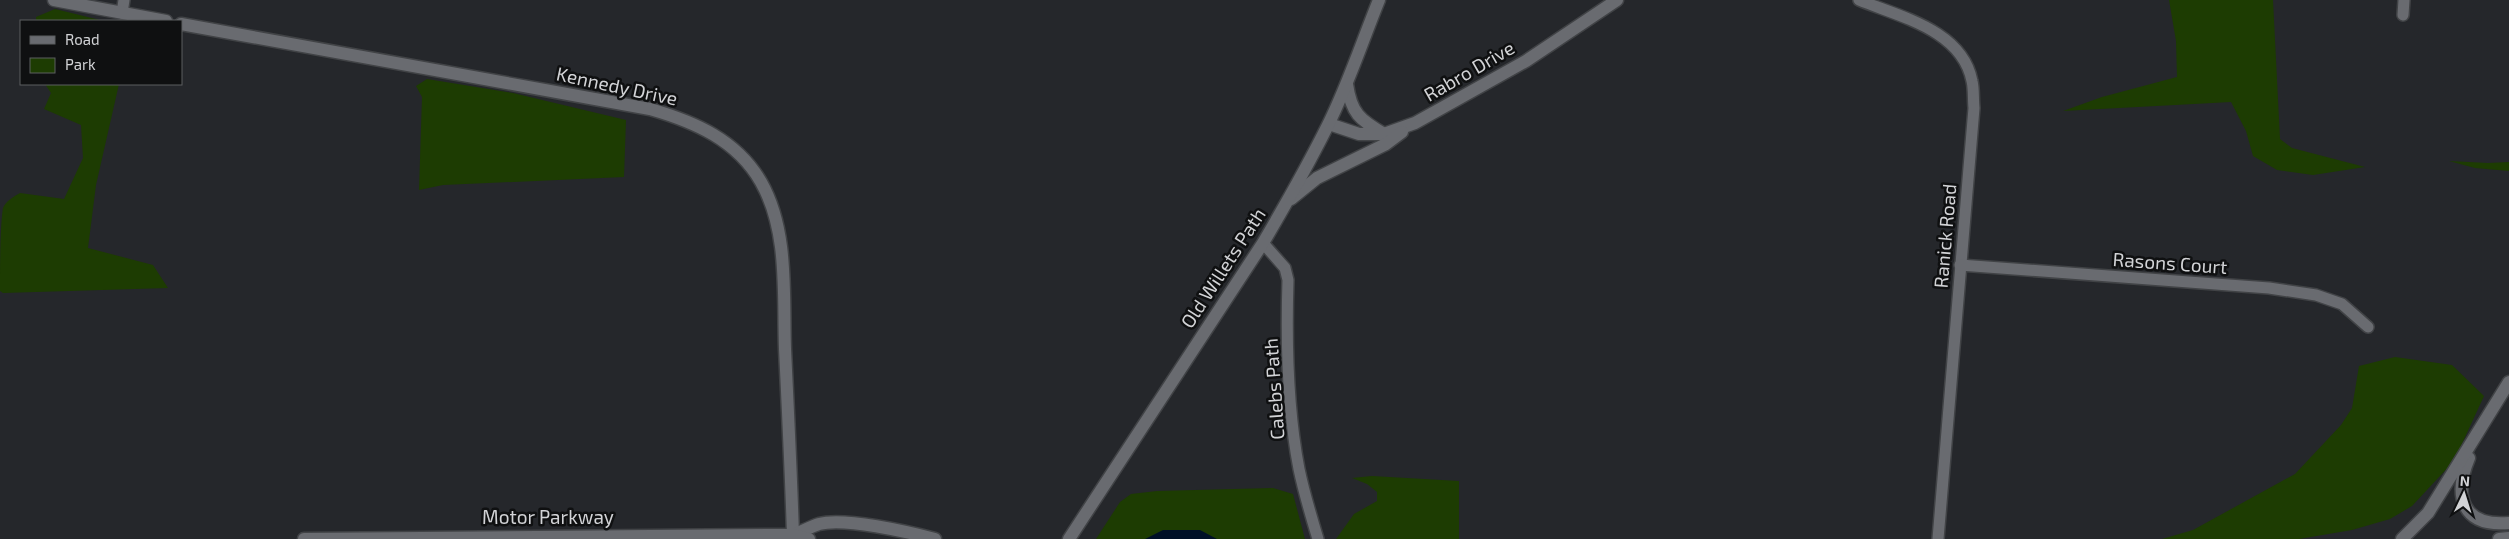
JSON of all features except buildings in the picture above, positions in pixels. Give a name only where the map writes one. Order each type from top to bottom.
[{"type":"main road","points":[[54,0],[123,6],[163,20]]},
{"type":"main road","name":"Old Willets Path","points":[[1069,539],[1264,243],[1328,124],[1378,0]]},
{"type":"main road","name":"Rabro Drive","points":[[1328,124],[1359,134],[1384,134],[1414,123],[1526,60],[1617,0]]},
{"type":"main road","name":"Kennedy Drive","points":[[182,24],[650,109],[705,128],[727,143],[744,160],[761,182],[779,231],[793,535]]},
{"type":"main road","points":[[1346,82],[1349,100],[1354,112],[1365,123],[1384,134]]},
{"type":"main road","points":[[1287,202],[1317,178],[1386,144],[1414,123]]},
{"type":"main road","points":[[2402,539],[2428,514],[2479,434],[2509,382]]},
{"type":"main road","points":[[2479,434],[2462,476],[2461,495],[2466,506],[2478,519],[2489,523],[2509,523]]},
{"type":"main road","name":"Motor Parkway","points":[[793,535],[820,524],[842,524],[886,528],[935,539]]},
{"type":"main road","name":"Motor Parkway","points":[[304,539],[793,535],[809,539]]},
{"type":"main road","points":[[2499,539],[2509,538]]},
{"type":"street","name":"Ranick Road","points":[[1859,0],[1938,33],[1954,45],[1966,63],[1972,81],[1974,108],[1938,539]]},
{"type":"street","points":[[2403,14],[2404,0]]},
{"type":"street","name":"Calebs Path","points":[[1264,243],[1285,268],[1288,280],[1288,364],[1294,432],[1299,470],[1318,539]]},
{"type":"street","name":"Rasons Court","points":[[1960,265],[2278,290],[2316,296],[2342,304],[2368,327]]},
{"type":"green space","points":[[2169,0],[2273,0],[2280,139],[2292,148],[2365,167],[2313,175],[2277,170],[2253,156],[2246,131],[2231,102],[2063,111],[2102,97],[2177,77],[2176,41]]},
{"type":"green space","points":[[55,9],[100,20],[36,20],[36,17]]},
{"type":"green space","points":[[427,79],[513,93],[626,120],[624,177],[443,185],[419,190],[422,97],[416,86]]},
{"type":"green space","points":[[46,85],[119,85],[96,185],[88,248],[153,265],[168,288],[3,293],[0,291],[1,225],[4,206],[10,199],[20,193],[64,199],[83,158],[81,125],[44,109],[51,93]]},
{"type":"green space","points":[[2449,161],[2509,162],[2509,171],[2475,168]]},
{"type":"green space","points":[[2395,357],[2452,365],[2484,396],[2454,461],[2412,506],[2390,519],[2352,530],[2299,539],[2162,539],[2193,530],[2295,474],[2341,425],[2352,408],[2359,366]]},
{"type":"green space","points":[[1372,476],[1459,481],[1459,539],[1336,539],[1354,514],[1377,501],[1377,492],[1367,484],[1352,478]]},
{"type":"green space","points":[[1273,488],[1293,494],[1305,539],[1096,539],[1120,502],[1131,494],[1157,491]]},
{"type":"water","points":[[1163,530],[1200,530],[1217,539],[1145,539]]}]
